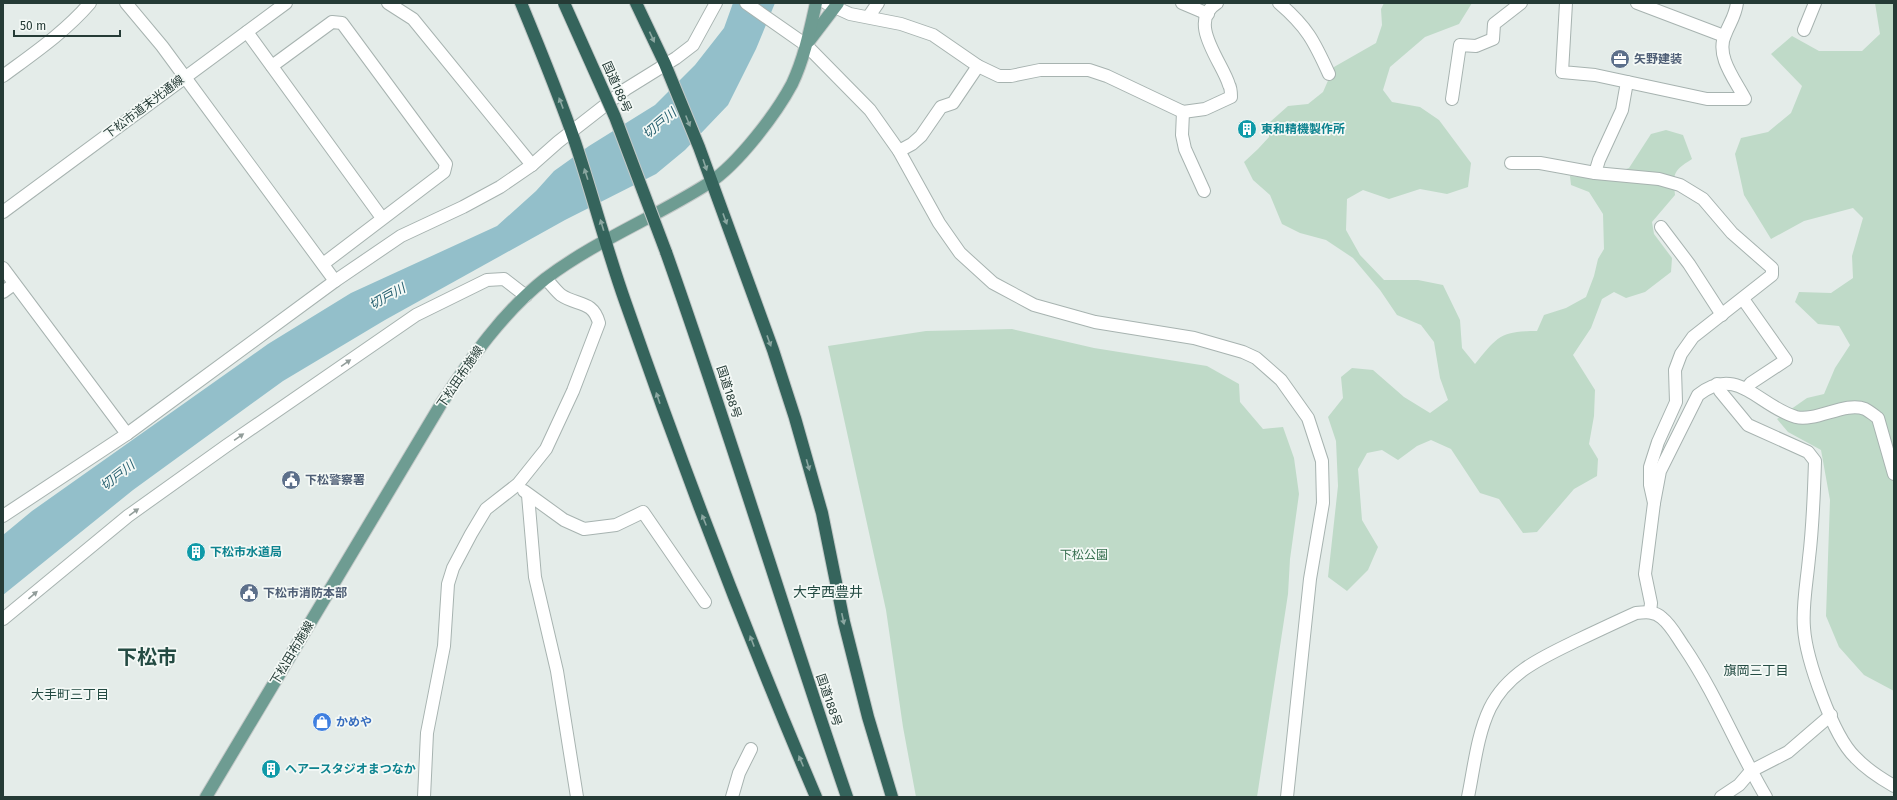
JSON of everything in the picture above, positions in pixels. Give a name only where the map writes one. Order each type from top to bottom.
[{"type":"highway","points":[[521,3],[573,136],[607,241],[618,284],[676,448],[784,723],[816,797]]},
{"type":"highway","name":"国道188号","points":[[564,3],[615,116],[702,353],[800,659],[847,797]]},
{"type":"highway","points":[[636,3],[666,68],[699,147],[770,343],[795,418],[822,513],[844,622],[868,717],[892,797]]},
{"type":"main road","name":"下松田布施線","points":[[206,797],[445,398],[465,367],[493,329],[526,296],[546,279],[607,241],[711,182],[740,156],[765,127],[792,83],[806,45],[816,3]]},
{"type":"main road","name":"下松田布施線","points":[[806,45],[833,5]]},
{"type":"street","points":[[3,76],[76,20],[90,3]]},
{"type":"street","points":[[126,3],[162,46],[335,281]]},
{"type":"street","name":"下松市道末光通線","points":[[3,212],[286,3]]},
{"type":"street","points":[[388,3],[414,19],[532,165]]},
{"type":"street","points":[[3,516],[127,434],[335,281],[401,236],[488,194],[573,136],[626,89],[666,68],[693,45],[716,3]]},
{"type":"street","points":[[746,3],[806,45],[870,110],[899,151],[939,223],[960,253],[993,283],[1034,305],[1095,322],[1194,338],[1243,352],[1256,358],[1281,380],[1308,418],[1322,461],[1323,503],[1310,579],[1287,797]]},
{"type":"street","points":[[869,16],[878,3]]},
{"type":"street","points":[[1182,3],[1208,14]]},
{"type":"street","points":[[833,5],[850,14],[869,16],[901,24],[933,35],[978,66],[999,76],[1011,76],[1040,70],[1089,70],[1106,76],[1183,112],[1205,109],[1232,97],[1229,84],[1208,42],[1206,26],[1208,14],[1213,6],[1218,3]]},
{"type":"street","points":[[1280,3],[1305,28],[1314,41],[1329,74]]},
{"type":"street","points":[[1452,98],[1460,45],[1476,46],[1493,39],[1494,24],[1522,3]]},
{"type":"street","points":[[1566,3],[1562,72],[1595,75],[1708,99],[1745,99],[1726,63],[1722,48],[1724,36],[1735,17],[1737,3]]},
{"type":"street","points":[[1637,3],[1724,36]]},
{"type":"street","points":[[1804,30],[1814,3]]},
{"type":"street","points":[[272,66],[332,22],[342,23],[446,164],[444,172],[323,264]]},
{"type":"street","points":[[247,32],[382,218]]},
{"type":"street","points":[[899,151],[912,144],[921,136],[941,106],[953,103],[978,66]]},
{"type":"street","points":[[1595,173],[1599,160],[1622,110],[1627,82]]},
{"type":"street","points":[[1183,112],[1182,136],[1185,149],[1204,191]]},
{"type":"street","points":[[1511,162],[1540,163],[1595,173],[1659,179],[1680,185],[1703,199],[1732,233],[1772,268],[1772,275],[1693,337],[1681,354],[1676,370],[1676,402],[1658,442],[1650,466],[1650,485],[1654,503]]},
{"type":"street","points":[[1661,227],[1689,264],[1722,315]]},
{"type":"street","points":[[3,268],[127,434]]},
{"type":"street","points":[[3,619],[128,516],[226,446],[416,315],[487,280],[504,279],[526,296]]},
{"type":"street","points":[[424,797],[427,733],[444,646],[448,584],[453,568],[486,510],[518,484],[546,449],[573,391],[599,323],[597,313],[589,306],[571,300],[560,294],[546,279]]},
{"type":"street","points":[[3,292],[14,284]]},
{"type":"street","points":[[1743,299],[1786,360],[1751,383],[1746,390]]},
{"type":"street","points":[[1650,612],[1651,603],[1645,574],[1654,503],[1660,472],[1698,395],[1708,388],[1717,384],[1730,383],[1746,390],[1782,411],[1797,417],[1810,418],[1846,409],[1864,409],[1878,418],[1894,474]]},
{"type":"street","points":[[1717,384],[1720,391],[1748,425],[1808,452],[1815,461],[1812,525],[1803,626],[1809,658],[1831,715],[1843,740],[1854,756],[1880,779],[1894,786]]},
{"type":"street","points":[[518,484],[528,495],[564,520],[584,529],[616,525],[643,512],[705,602]]},
{"type":"street","points":[[528,495],[535,577],[557,671],[577,797]]},
{"type":"street","points":[[1468,797],[1482,729],[1490,708],[1503,687],[1523,669],[1541,657],[1636,613],[1650,612],[1661,616],[1669,624],[1697,666],[1766,797]]},
{"type":"street","points":[[1721,797],[1738,785],[1751,771],[1788,752],[1831,715]]},
{"type":"street","points":[[732,797],[739,773],[750,749]]},
{"type":"green space","points":[[1384,3],[1472,3],[1459,24],[1425,37],[1390,67],[1383,90],[1392,102],[1420,107],[1439,120],[1471,163],[1468,187],[1447,194],[1420,189],[1389,199],[1363,190],[1347,199],[1346,230],[1360,255],[1384,280],[1418,280],[1443,285],[1460,320],[1462,348],[1475,364],[1489,347],[1500,337],[1515,332],[1537,331],[1544,315],[1566,308],[1586,297],[1594,276],[1598,259],[1604,249],[1603,214],[1589,192],[1571,185],[1570,176],[1600,178],[1629,168],[1651,134],[1666,130],[1683,135],[1692,159],[1681,167],[1676,173],[1674,177],[1675,195],[1652,222],[1654,234],[1672,258],[1671,272],[1645,292],[1626,298],[1614,292],[1602,299],[1591,328],[1573,355],[1595,390],[1594,416],[1589,444],[1598,459],[1597,476],[1574,489],[1537,532],[1523,533],[1499,499],[1480,493],[1451,449],[1431,440],[1417,446],[1398,460],[1382,450],[1367,453],[1358,469],[1362,520],[1378,547],[1368,570],[1347,591],[1328,577],[1338,486],[1336,441],[1328,417],[1343,398],[1341,377],[1352,368],[1373,370],[1404,397],[1430,413],[1448,400],[1440,378],[1434,342],[1421,325],[1397,315],[1380,290],[1353,258],[1326,240],[1300,233],[1282,224],[1270,195],[1253,180],[1244,162],[1269,137],[1269,123],[1288,106],[1308,104],[1323,92],[1334,67],[1376,43],[1382,25],[1381,9]]},
{"type":"green space","points":[[1875,3],[1894,3],[1894,691],[1864,675],[1839,647],[1826,616],[1830,500],[1821,450],[1788,432],[1777,419],[1807,398],[1824,394],[1835,368],[1850,345],[1839,326],[1818,324],[1795,302],[1799,292],[1831,293],[1853,278],[1852,256],[1863,218],[1853,208],[1804,221],[1771,239],[1744,195],[1735,154],[1741,138],[1768,132],[1791,113],[1802,86],[1771,54],[1792,36],[1819,51],[1862,51],[1880,34]]},
{"type":"green space","name":"下松公園","points":[[1012,329],[1094,348],[1207,366],[1239,384],[1240,402],[1263,429],[1283,427],[1294,458],[1299,494],[1290,559],[1288,594],[1257,797],[916,797],[903,727],[886,610],[828,346],[926,331]]},
{"type":"water","name":"切戸川","points":[[733,3],[775,3],[756,49],[728,105],[685,150],[656,174],[565,220],[385,320],[283,381],[133,490],[3,595],[3,535],[32,511],[268,344],[351,293],[497,226],[536,191],[554,171],[589,146],[655,105],[695,65],[724,28]]},
{"type":"place","name":"矢野建装","points":[[1620,59]]},
{"type":"place","name":"東和精機製作所","points":[[1247,129]]},
{"type":"place","name":"下松警察署","points":[[291,480]]},
{"type":"place","name":"下松市水道局","points":[[196,552]]},
{"type":"place","name":"下松市消防本部","points":[[249,593]]},
{"type":"place","name":"かめや","points":[[322,722]]},
{"type":"place","name":"ヘアースタジオまつなか","points":[[271,769]]},
{"type":"district","name":"大字西豊井","points":[[828,592]]},
{"type":"district","name":"下松市","points":[[147,657]]},
{"type":"district","name":"旗岡三丁目","points":[[1756,670]]},
{"type":"district","name":"大手町三丁目","points":[[70,694]]}]
